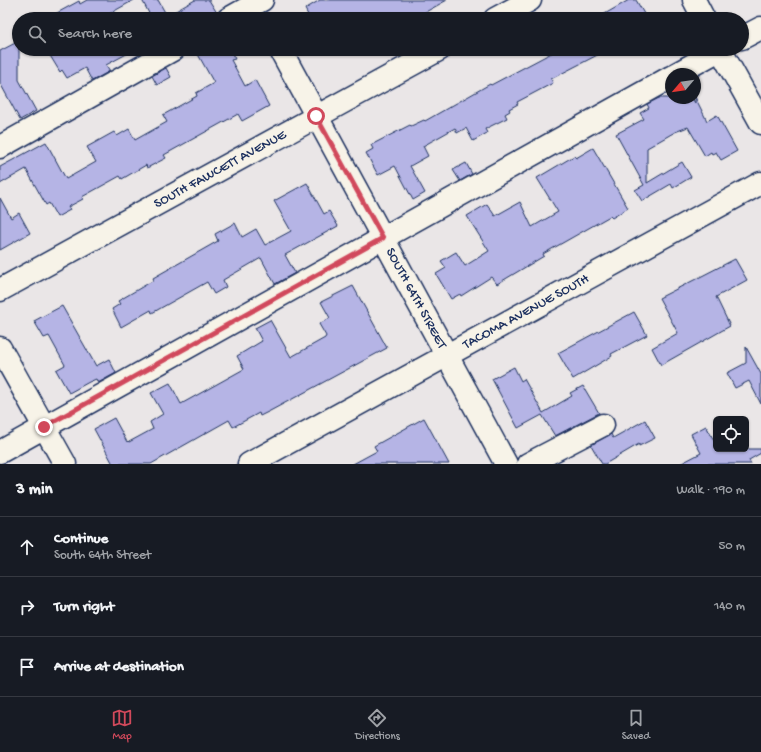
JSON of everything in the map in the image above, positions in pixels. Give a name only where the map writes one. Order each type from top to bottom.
[{"type":"street","points":[[508,12],[530,0]]},
{"type":"street","points":[[694,0],[700,12]]},
{"type":"street","points":[[245,12],[259,6]]},
{"type":"street","points":[[749,34],[761,28]]},
{"type":"street","points":[[0,147],[162,56]]},
{"type":"street","name":"SOUTH 64TH STREET","points":[[284,56],[506,464]]},
{"type":"street","name":"SOUTH FAWCETT AVENUE","points":[[0,290],[427,56]]},
{"type":"street","points":[[687,68],[708,56]]},
{"type":"street","points":[[724,56],[761,123]]},
{"type":"street","points":[[0,452],[665,80]]},
{"type":"street","name":"TACOMA AVENUE SOUTH","points":[[249,464],[761,183]]},
{"type":"street","points":[[0,348],[65,464]]},
{"type":"street","points":[[528,464],[602,425]]},
{"type":"building","points":[[87,0],[134,0],[113,12],[59,12],[79,1],[80,4]]},
{"type":"building","points":[[142,0],[158,0],[165,12],[148,12]]},
{"type":"building","points":[[195,0],[209,0],[216,12],[174,12]]},
{"type":"building","points":[[320,0],[447,0],[426,12],[306,12],[305,9]]},
{"type":"building","points":[[629,0],[636,0],[643,12],[608,12]]},
{"type":"building","points":[[12,45],[12,56],[19,56],[19,80],[36,111],[20,120],[0,83],[0,51]]},
{"type":"building","points":[[50,56],[123,56],[106,65],[110,71],[92,81],[85,68],[67,78],[62,70],[60,72]]},
{"type":"building","points":[[199,56],[234,56],[235,59],[231,60],[245,86],[255,80],[269,106],[242,121],[238,114],[164,155],[166,158],[147,168],[146,165],[122,179],[120,176],[82,197],[83,199],[68,207],[70,210],[57,217],[49,203],[46,205],[26,169],[0,184],[0,167],[46,142],[66,179],[96,162],[87,147],[114,132],[117,136],[129,129],[135,140],[167,122],[163,115],[197,96],[196,93],[214,83]]},
{"type":"building","points":[[546,56],[595,56],[551,79],[553,83],[517,102],[518,104],[509,109],[510,111],[505,114],[507,118],[485,129],[487,133],[473,141],[466,128],[457,133],[455,128],[423,146],[428,156],[410,166],[425,193],[413,200],[395,166],[378,175],[366,153],[373,149],[371,145],[410,125],[411,126],[424,120],[425,121],[490,84],[491,85]]},
{"type":"building","points":[[166,68],[171,77],[157,85],[152,76]]},
{"type":"building","points":[[659,98],[665,98],[665,104],[698,104],[707,121],[717,115],[737,151],[721,160],[716,152],[712,154],[711,152],[705,156],[688,127],[675,132],[647,148],[647,183],[682,162],[691,177],[673,188],[671,184],[642,201],[635,190],[644,185],[616,134],[644,119],[640,113],[649,108],[647,104]]},
{"type":"building","points":[[593,148],[628,208],[612,218],[610,216],[543,254],[544,256],[497,284],[491,277],[461,296],[460,294],[451,299],[436,274],[446,268],[441,261],[456,252],[465,266],[489,251],[467,216],[487,204],[495,216],[520,202],[532,227],[558,212],[537,178],[574,156],[576,158]]},
{"type":"building","points":[[466,163],[472,174],[460,181],[453,170]]},
{"type":"building","points":[[307,183],[324,214],[329,211],[338,226],[285,255],[295,273],[275,284],[261,258],[223,280],[226,287],[214,294],[207,282],[152,313],[151,310],[121,327],[112,309],[120,304],[118,301],[154,280],[153,278],[218,241],[215,234],[235,223],[242,237],[256,229],[265,245],[291,231],[274,201]]},
{"type":"building","points":[[0,198],[11,218],[19,213],[30,233],[0,250]]},
{"type":"building","points":[[735,259],[747,280],[716,297],[730,326],[661,365],[652,348],[678,333],[659,298]]},
{"type":"building","points":[[353,286],[387,348],[260,416],[259,413],[233,427],[229,420],[151,464],[113,464],[94,429],[114,418],[127,442],[129,442],[153,429],[150,422],[163,414],[151,393],[170,383],[181,404],[244,369],[237,356],[262,341],[255,328],[270,320],[291,357],[325,338],[326,336],[319,324],[330,318],[321,302]]},
{"type":"building","points":[[62,306],[96,366],[109,359],[116,373],[98,383],[96,379],[69,393],[56,370],[65,365],[49,336],[44,338],[34,321]]},
{"type":"building","points":[[634,312],[647,335],[611,354],[612,356],[573,379],[558,353]]},
{"type":"building","points":[[746,347],[761,374],[761,404],[749,381],[735,388],[727,373],[746,363]]},
{"type":"building","points":[[514,367],[521,381],[524,379],[543,413],[572,396],[570,393],[583,386],[599,413],[555,436],[542,415],[518,428],[492,379]]},
{"type":"building","points":[[424,418],[449,464],[353,464],[377,451],[374,446]]},
{"type":"building","points":[[645,420],[655,438],[639,446],[639,444],[605,464],[602,464],[591,445],[611,434],[613,438]]},
{"type":"building","points":[[706,426],[713,439],[713,452],[749,452],[749,449],[761,449],[761,453],[749,460],[751,464],[680,464],[701,453],[691,434]]},
{"type":"route","points":[[44,427],[383,238],[316,116]]}]
